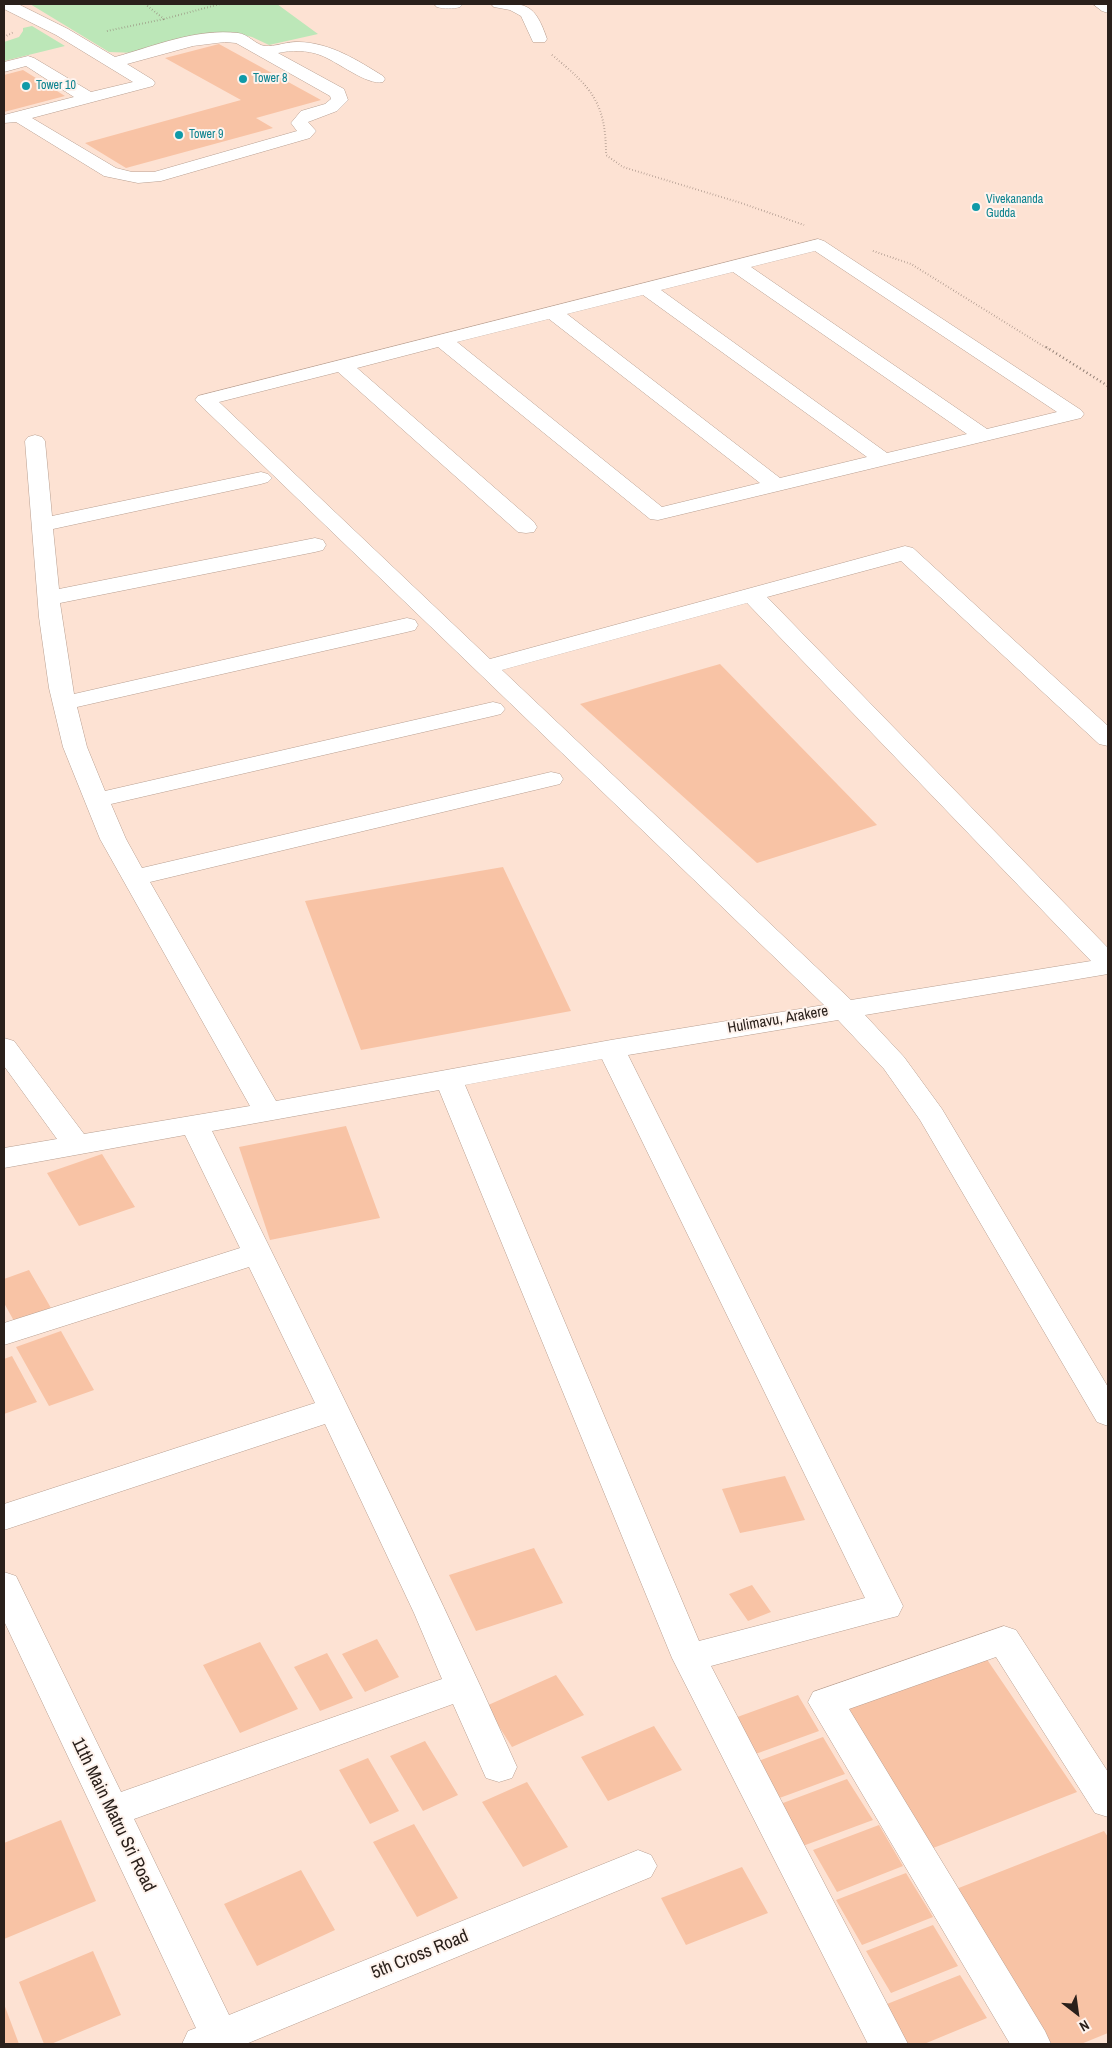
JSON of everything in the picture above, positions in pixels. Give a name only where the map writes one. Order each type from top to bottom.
[{"type":"street","points":[[6,4],[62,32],[147,83],[11,118]]},
{"type":"street","points":[[442,4],[455,4]]},
{"type":"street","points":[[499,4],[511,5],[526,11],[534,23],[539,39]]},
{"type":"street","points":[[1101,4],[1108,8]]},
{"type":"street","points":[[11,118],[110,172],[133,178],[155,176],[304,134],[307,131],[300,123],[301,119],[338,104],[340,97],[338,93],[245,40],[222,37],[205,39],[113,62]]},
{"type":"street","points":[[264,52],[301,46],[328,50],[377,79]]},
{"type":"street","points":[[4,67],[28,61],[88,98]]},
{"type":"street","points":[[442,340],[658,514],[1074,414],[818,245],[646,288],[206,400],[844,1009],[894,1063],[932,1116],[1108,1414]]},
{"type":"street","points":[[737,266],[984,436]]},
{"type":"street","points":[[646,288],[884,460]]},
{"type":"street","points":[[552,312],[777,486]]},
{"type":"street","points":[[342,365],[526,527]]},
{"type":"street","points":[[35,441],[48,598],[65,703],[75,747],[113,839],[268,1112]]},
{"type":"street","points":[[42,525],[261,478]]},
{"type":"street","points":[[48,598],[315,545]]},
{"type":"street","points":[[486,666],[905,553],[1108,739]]},
{"type":"street","points":[[752,595],[1108,964]]},
{"type":"street","points":[[65,703],[408,625]]},
{"type":"street","points":[[97,800],[493,710]]},
{"type":"street","points":[[134,878],[551,779]]},
{"type":"street","name":"Hulimavu, Arakere","points":[[4,1158],[1108,964]]},
{"type":"street","points":[[4,1047],[78,1145]]},
{"type":"street","points":[[611,1050],[886,1606],[689,1658]]},
{"type":"street","points":[[449,1079],[689,1658],[888,2044]]},
{"type":"street","points":[[194,1124],[334,1409],[431,1613],[499,1767]]},
{"type":"street","points":[[4,1334],[258,1253]]},
{"type":"street","points":[[4,1517],[334,1409]]},
{"type":"street","name":"11th Main Matru Sri Road","points":[[4,1585],[112,1811],[215,2042]]},
{"type":"street","points":[[1031,2044],[826,1702],[1004,1640],[1108,1802]]},
{"type":"street","points":[[112,1811],[463,1686]]},
{"type":"street","name":"5th Cross Road","points":[[215,2042],[638,1866]]},
{"type":"path","points":[[145,4],[164,19]]},
{"type":"path","points":[[103,30],[110,32],[220,4]]},
{"type":"path","points":[[539,39],[546,51],[579,78],[594,95],[607,140]]},
{"type":"green space","points":[[30,4],[277,4],[318,34],[269,45],[252,37],[239,34],[137,53],[109,52]]},
{"type":"green space","points":[[32,26],[65,46],[4,61],[4,42],[19,37],[23,28]]},
{"type":"building","points":[[219,44],[321,100],[256,118],[273,128],[126,168],[85,143],[241,100],[165,58]]},
{"type":"building","name":"Tower 10","points":[[23,70],[65,96],[4,112],[4,75]]},
{"type":"building","points":[[720,664],[877,825],[757,863],[580,704]]},
{"type":"building","points":[[503,867],[571,1011],[361,1050],[305,901]]},
{"type":"building","points":[[346,1126],[380,1218],[270,1240],[239,1147]]},
{"type":"building","points":[[102,1154],[135,1207],[79,1226],[47,1173]]},
{"type":"building","points":[[29,1270],[51,1308],[14,1321],[4,1303],[4,1279]]},
{"type":"building","points":[[61,1331],[94,1390],[49,1406],[16,1347]]},
{"type":"building","points":[[12,1356],[37,1402],[4,1414],[4,1359]]},
{"type":"building","points":[[785,1476],[805,1520],[740,1533],[722,1489]]},
{"type":"building","points":[[534,1548],[563,1603],[476,1631],[449,1575]]},
{"type":"building","points":[[752,1585],[771,1612],[748,1621],[729,1594]]},
{"type":"building","points":[[377,1639],[399,1677],[365,1692],[342,1654]]},
{"type":"building","points":[[260,1642],[298,1709],[240,1733],[203,1665]]},
{"type":"building","points":[[327,1653],[353,1698],[320,1711],[294,1667]]},
{"type":"building","points":[[986,1658],[1077,1792],[928,1850],[842,1710]]},
{"type":"building","points":[[556,1675],[584,1715],[512,1747],[486,1706]]},
{"type":"building","points":[[798,1695],[819,1731],[750,1756],[729,1720]]},
{"type":"building","points":[[654,1726],[682,1770],[608,1801],[581,1757]]},
{"type":"building","points":[[823,1737],[845,1774],[774,1800],[753,1763]]},
{"type":"building","points":[[425,1741],[458,1795],[423,1811],[390,1756]]},
{"type":"building","points":[[368,1758],[399,1811],[370,1824],[339,1770]]},
{"type":"building","points":[[847,1779],[873,1820],[800,1847],[775,1806]]},
{"type":"building","points":[[527,1782],[568,1847],[523,1867],[482,1802]]},
{"type":"building","points":[[61,1820],[96,1901],[4,1939],[4,1843]]},
{"type":"building","points":[[414,1824],[458,1898],[417,1917],[373,1842]]},
{"type":"building","points":[[879,1825],[903,1866],[837,1892],[813,1850]]},
{"type":"building","points":[[1104,1831],[1108,1837],[1108,2033],[1081,2044],[1046,2044],[951,1891]]},
{"type":"building","points":[[742,1867],[768,1913],[686,1945],[661,1898]]},
{"type":"building","points":[[301,1870],[335,1930],[257,1966],[224,1904]]},
{"type":"building","points":[[906,1873],[933,1917],[862,1945],[836,1900]]},
{"type":"building","points":[[933,1925],[958,1966],[891,1993],[866,1951]]},
{"type":"building","points":[[93,1951],[121,2015],[51,2044],[44,2044],[19,1982]]},
{"type":"building","points":[[960,1975],[987,2018],[924,2044],[905,2044],[882,2006]]},
{"type":"building","points":[[4,2004],[19,2044],[4,2044]]},
{"type":"place","name":"Tower 8","points":[[243,79]]},
{"type":"place","name":"Tower 10","points":[[26,86]]},
{"type":"place","name":"Tower 9","points":[[179,135]]},
{"type":"place","name":"Vivekananda Gudda","points":[[976,207]]}]
